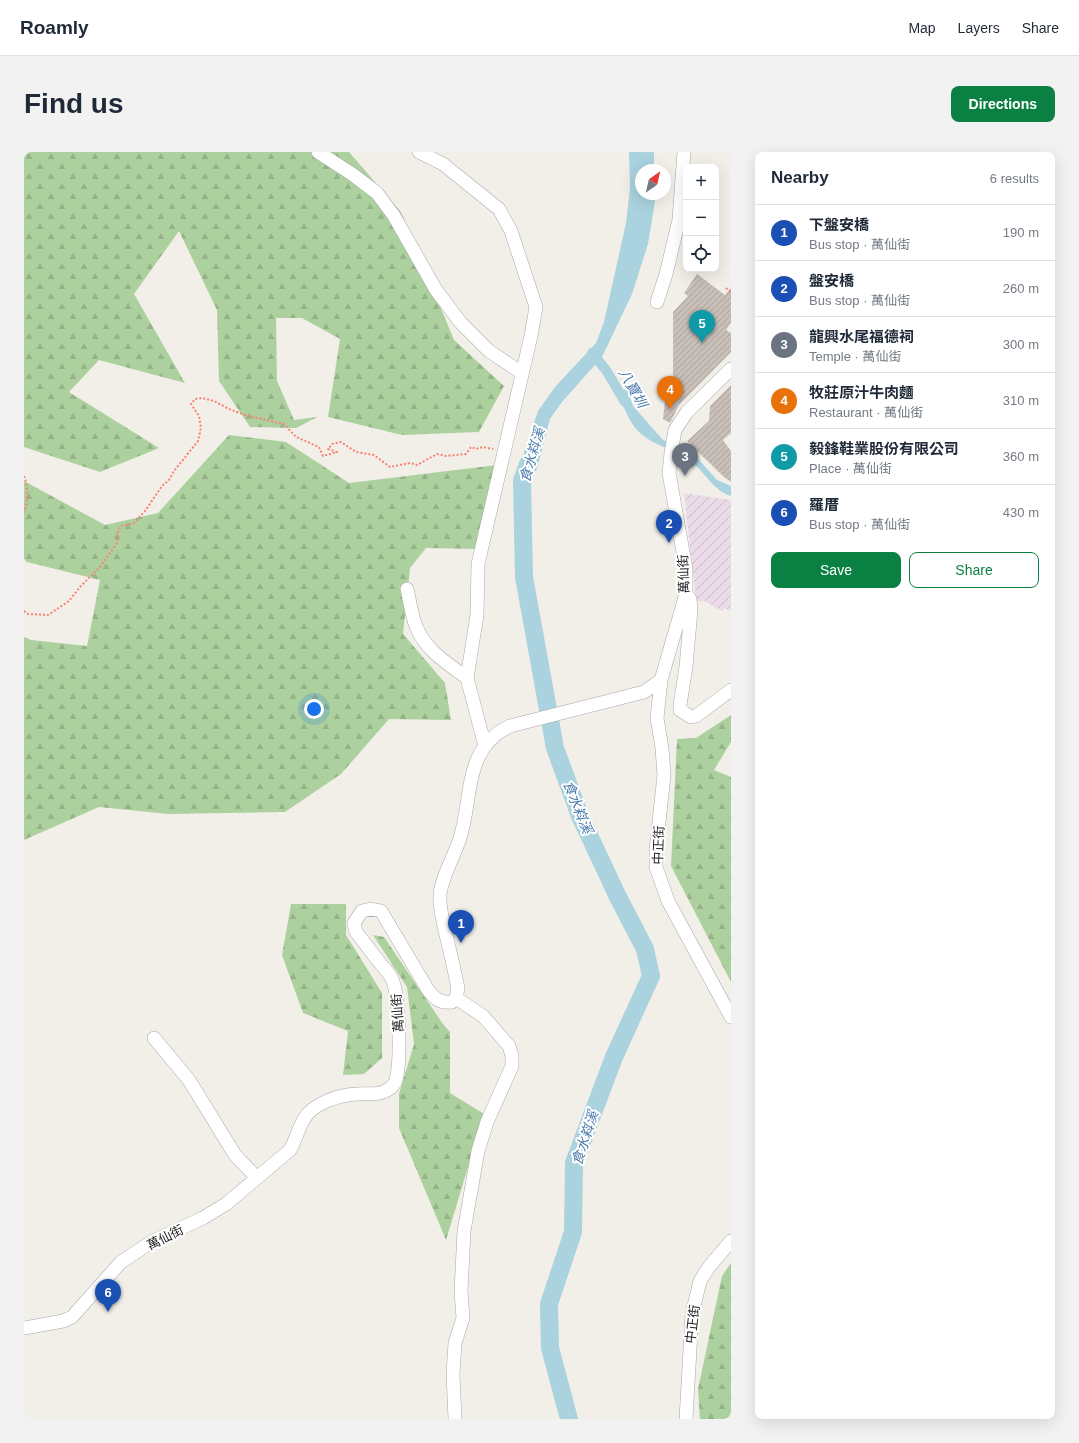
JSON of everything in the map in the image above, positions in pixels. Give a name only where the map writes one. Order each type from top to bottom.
[{"type":"street","points":[[318,152],[352,174],[377,193],[394,216],[436,290],[461,323],[489,351],[522,373]]},
{"type":"street","points":[[419,152],[443,164],[499,209],[511,231],[536,307],[531,336],[478,564],[477,616],[467,678],[485,746]]},
{"type":"street","points":[[657,302],[666,274],[679,220],[684,152]]},
{"type":"street","name":"萬仙街","points":[[661,680],[686,594],[686,569],[669,473],[675,430],[686,412],[731,369]]},
{"type":"street","points":[[407,589],[415,625],[421,637],[441,660],[467,678]]},
{"type":"street","points":[[686,594],[690,599],[692,610],[680,710],[691,717],[696,716],[731,690]]},
{"type":"street","points":[[455,1419],[453,1374],[455,1343],[463,1318],[461,1290],[464,1232],[478,1151],[487,1122],[512,1066],[512,1056],[509,1046],[483,1016],[456,998],[458,988],[441,910],[440,894],[461,837],[474,766],[485,746],[499,731],[510,726],[644,692],[661,680]]},
{"type":"street","name":"中正街","points":[[661,680],[657,718],[662,748],[664,775],[656,850],[656,867],[668,901],[731,1017]]},
{"type":"street","name":"萬仙街","points":[[24,1328],[63,1321],[72,1317],[121,1262],[153,1242],[203,1218],[226,1204],[290,1150],[304,1118],[310,1112],[333,1099],[356,1094],[380,1094],[390,1089],[396,1081],[399,1063],[398,1003],[391,977],[356,932],[354,923],[362,911],[371,909],[381,911],[428,990],[435,998],[444,1003],[452,1002],[456,998]]},
{"type":"street","points":[[154,1038],[189,1080],[235,1156],[257,1178]]},
{"type":"street","name":"中正街","points":[[686,1419],[692,1314],[700,1281],[709,1267],[731,1241]]},
{"type":"path","points":[[726,288],[731,292]]},
{"type":"path","points":[[24,611],[28,614],[48,615],[68,602],[80,587],[100,567],[117,543],[118,532],[121,526],[134,523],[145,511],[162,486],[169,480],[174,471],[198,441],[201,428],[199,416],[191,404],[195,399],[202,398],[214,401],[245,415],[284,424],[296,437],[318,447],[323,456],[337,452],[328,449],[332,444],[341,442],[356,452],[374,455],[390,467],[410,463],[417,465],[437,454],[446,456],[466,454],[471,447],[476,449],[483,447],[494,450],[502,462]]},
{"type":"path","points":[[24,476],[27,494],[24,512]]},
{"type":"shaded area","points":[[684,493],[731,500],[731,611],[725,608],[722,611],[704,601],[696,601]]},
{"type":"green space","points":[[24,152],[349,152],[401,212],[454,340],[504,386],[479,432],[402,435],[328,417],[340,339],[302,318],[276,318],[277,381],[294,420],[317,417],[296,428],[250,427],[219,381],[217,310],[179,231],[134,294],[185,383],[99,360],[69,392],[159,448],[100,472],[24,447]]},
{"type":"green space","points":[[229,435],[286,442],[349,483],[497,465],[477,549],[426,548],[410,568],[403,634],[445,683],[451,720],[389,719],[341,774],[285,812],[168,814],[99,807],[24,840],[24,637],[31,640],[87,646],[100,580],[27,562],[24,559],[24,481],[105,525],[158,513]]},
{"type":"green space","points":[[731,715],[731,742],[714,770],[731,777],[731,982],[671,866],[677,739],[696,738]]},
{"type":"green space","points":[[291,904],[346,904],[346,935],[382,993],[382,1058],[364,1074],[343,1075],[348,1031],[303,1013],[282,955]]},
{"type":"green space","points":[[373,935],[384,937],[450,1032],[450,1093],[484,1114],[446,1240],[399,1128],[399,1094],[414,1044],[407,987]]},
{"type":"green space","points":[[731,1263],[731,1419],[700,1419],[698,1389],[722,1276]]},
{"type":"water","points":[[629,152],[654,152],[654,164],[635,164],[635,200],[655,201],[648,244],[632,294],[602,357],[562,402],[550,419],[537,469],[522,487],[517,483],[521,461],[538,411],[555,387],[596,343],[604,322],[626,223],[630,189]]},
{"type":"water","name":"八寶圳","points":[[627,389],[633,406],[663,440],[692,452],[717,480],[731,486],[731,496],[725,494],[715,486],[692,462],[650,440],[638,431],[631,422],[615,392]]},
{"type":"building","points":[[697,274],[725,295],[731,288],[731,323],[726,330],[731,333],[731,352],[679,405],[670,423],[663,419],[665,401],[673,399],[673,312],[688,296],[684,293]]},
{"type":"building","points":[[731,385],[731,433],[723,440],[731,451],[731,482],[687,441],[709,421],[710,406]]},
{"type":"waterway","name":"八寶圳","points":[[592,353],[606,370],[625,402]]},
{"type":"waterway","name":"食水嵙溪","points":[[528,464],[522,481],[524,577],[555,748],[580,816],[618,897],[645,949],[651,976],[614,1057],[574,1163],[573,1232],[549,1304],[550,1348],[569,1419]]},
{"type":"place","name":"毅鋒鞋業股份有限公司","points":[[702,343]]},
{"type":"place","name":"牧莊原汁牛肉麵","points":[[670,409]]},
{"type":"place","name":"龍興水尾福德祠","points":[[685,476]]},
{"type":"place","name":"盤安橋","points":[[669,543]]},
{"type":"place","name":"下盤安橋","points":[[461,943]]},
{"type":"place","name":"羅厝","points":[[108,1312]]}]
